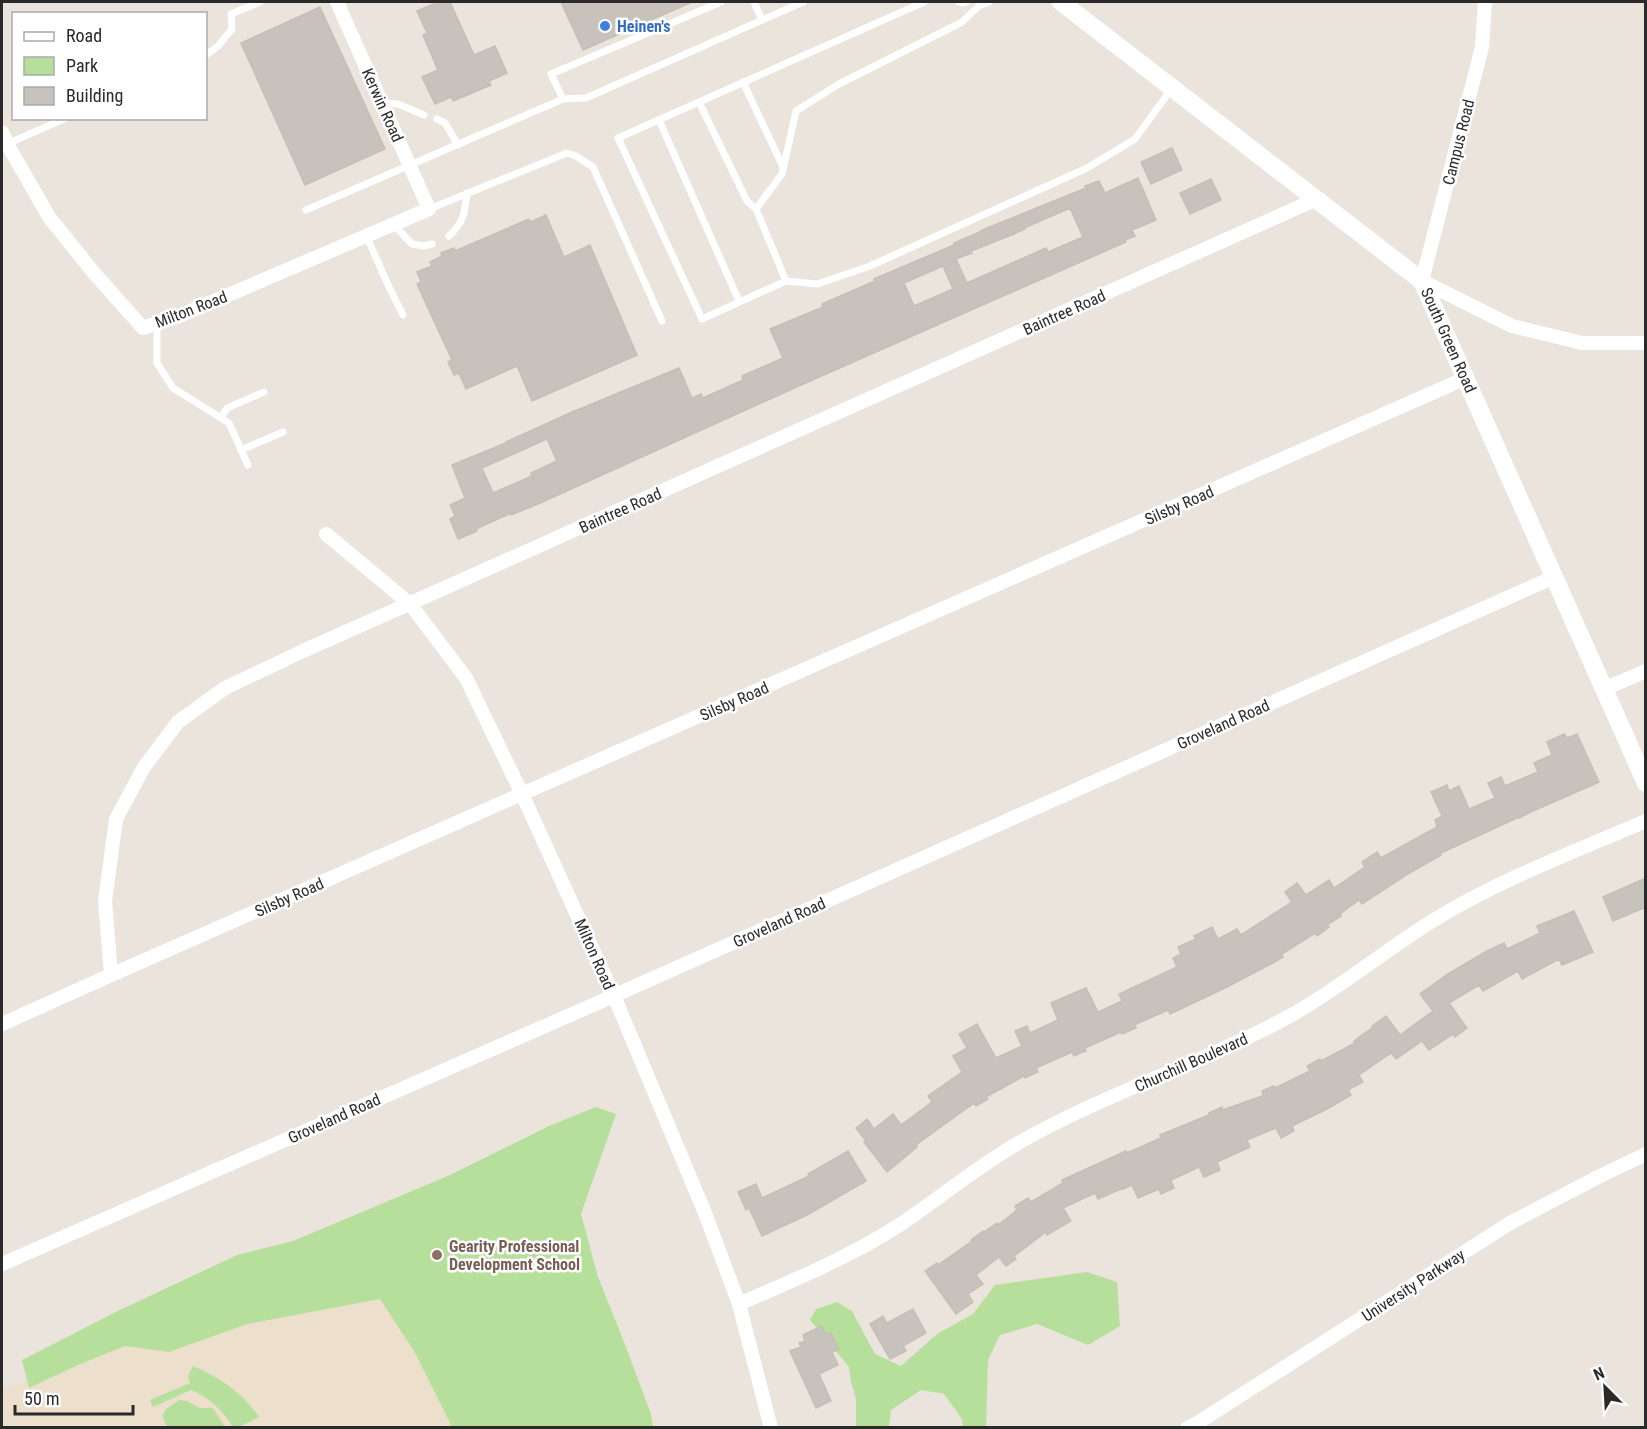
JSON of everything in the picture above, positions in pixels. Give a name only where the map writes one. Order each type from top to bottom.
[{"type":"main road","name":"South Green Road","points":[[1061,2],[1422,281],[1646,783]]},
{"type":"street","name":"Kerwin Road","points":[[337,2],[429,208]]},
{"type":"street","name":"Campus Road","points":[[1422,281],[1482,47],[1485,2]]},
{"type":"street","name":"Milton Road","points":[[4,138],[49,217],[94,273],[143,327],[179,316],[429,208]]},
{"type":"street","name":"Baintree Road","points":[[111,975],[105,901],[116,819],[144,767],[178,722],[225,688],[303,651],[1317,199]]},
{"type":"street","points":[[1422,281],[1512,326],[1582,343],[1646,343]]},
{"type":"street","name":"Silsby Road","points":[[2,1024],[1466,378]]},
{"type":"street","name":"Milton Road","points":[[326,534],[410,604],[466,678],[522,794],[614,996],[705,1213],[739,1304],[771,1428]]},
{"type":"street","name":"Groveland Road","points":[[2,1264],[614,996],[1554,577]]},
{"type":"street","points":[[1604,689],[1646,671]]},
{"type":"street","name":"Churchill Boulevard","points":[[739,1304],[861,1248],[901,1224],[994,1157],[1046,1128],[1287,1017],[1329,992],[1424,926],[1466,902],[1646,821]]},
{"type":"street","name":"University Parkway","points":[[1196,1426],[1509,1222],[1646,1154]]},
{"type":"lane","points":[[207,54],[218,46],[232,28],[231,14],[260,2]]},
{"type":"lane","points":[[563,99],[551,74],[721,2]]},
{"type":"lane","points":[[754,2],[762,20]]},
{"type":"lane","points":[[306,210],[563,99],[586,98],[803,2]]},
{"type":"lane","points":[[924,2],[618,138],[702,319],[786,280],[817,284],[870,266],[1087,168],[1135,139],[1172,87]]},
{"type":"lane","points":[[959,2],[966,2]]},
{"type":"lane","points":[[756,209],[782,174],[796,111],[839,84],[962,22],[979,6],[988,2]]},
{"type":"lane","points":[[743,82],[783,167]]},
{"type":"lane","points":[[699,102],[747,201],[756,209],[786,280]]},
{"type":"lane","points":[[383,103],[398,104],[424,114]]},
{"type":"lane","points":[[437,119],[445,123],[458,145]]},
{"type":"lane","points":[[4,138],[60,120]]},
{"type":"lane","points":[[659,120],[739,301]]},
{"type":"lane","points":[[429,208],[567,153],[576,156],[593,167],[662,321]]},
{"type":"lane","points":[[449,236],[460,226],[464,218],[467,193]]},
{"type":"lane","points":[[393,224],[412,244],[424,246],[432,244]]},
{"type":"lane","points":[[366,235],[403,315]]},
{"type":"lane","points":[[158,323],[157,363],[173,388],[229,423],[248,465]]},
{"type":"lane","points":[[221,418],[227,408],[264,393]]},
{"type":"lane","points":[[241,450],[283,432]]},
{"type":"shaded area","name":"Gearity Professional Development School","points":[[530,1153],[629,1427],[2,1427],[2,1391]]},
{"type":"green space","name":"Gearity Professional Development School","points":[[596,1107],[616,1114],[581,1214],[598,1277],[651,1414],[653,1427],[452,1427],[414,1351],[380,1299],[247,1324],[169,1352],[125,1346],[29,1388],[22,1360],[118,1311],[237,1255],[293,1241],[450,1175],[549,1126]]},
{"type":"green space","points":[[1087,1272],[1117,1282],[1120,1326],[1088,1345],[1037,1324],[1000,1335],[988,1360],[986,1427],[963,1427],[962,1419],[944,1394],[921,1390],[891,1410],[889,1427],[856,1428],[856,1399],[849,1367],[810,1320],[816,1309],[837,1302],[852,1311],[875,1354],[901,1366],[937,1334],[973,1314],[995,1285]]},
{"type":"green space","points":[[193,1366],[230,1387],[246,1400],[259,1417],[239,1427],[233,1427],[215,1405],[204,1396],[191,1390],[153,1407],[150,1400],[190,1383],[188,1376]]},
{"type":"green space","points":[[179,1400],[188,1401],[200,1408],[213,1408],[225,1427],[167,1427],[162,1416],[166,1409]]},
{"type":"building","points":[[439,2],[450,2],[474,55],[495,46],[507,73],[489,81],[491,85],[453,101],[451,97],[435,104],[422,77],[438,70],[423,35],[427,33],[417,11]]},
{"type":"building","name":"Heinen's","points":[[561,2],[692,2],[583,50]]},
{"type":"building","points":[[320,7],[385,149],[305,185],[241,43]]},
{"type":"building","points":[[1172,148],[1182,170],[1151,184],[1141,162]]},
{"type":"building","points":[[1138,178],[1156,220],[1132,230],[1135,236],[1125,240],[1126,242],[538,504],[511,515],[511,513],[458,539],[450,519],[455,516],[450,505],[465,498],[452,465],[679,368],[692,398],[701,394],[703,398],[743,380],[742,376],[783,358],[770,329],[823,307],[822,304],[875,281],[874,279],[954,245],[980,231],[1086,188],[1085,186],[1099,181],[1105,193]],"holes":[[[1070,208],[1083,237],[1048,252],[1046,248],[967,283],[956,259]],[[943,266],[953,289],[914,306],[904,283]],[[547,439],[557,461],[531,473],[532,476],[493,493],[482,468]]]},
{"type":"building","points":[[1211,179],[1221,200],[1190,214],[1180,193]]},
{"type":"building","points":[[546,215],[564,257],[590,245],[637,355],[532,401],[517,366],[466,389],[459,373],[454,375],[448,362],[452,360],[417,284],[421,282],[417,272],[432,266],[430,262],[442,256],[441,253],[454,248],[455,251],[529,219],[530,222]]},
{"type":"building","points":[[1564,734],[1567,738],[1577,734],[1599,782],[1441,853],[1362,904],[1359,900],[1327,925],[1329,927],[1317,936],[1315,933],[1282,954],[1283,957],[1225,988],[1170,1014],[1168,1010],[1134,1025],[1136,1028],[1085,1048],[1086,1051],[1074,1056],[1072,1052],[1036,1068],[1038,1072],[1025,1078],[1024,1076],[986,1097],[988,1099],[976,1106],[974,1103],[916,1145],[917,1147],[887,1172],[856,1128],[867,1119],[874,1129],[893,1114],[901,1125],[932,1102],[928,1096],[962,1072],[953,1056],[967,1048],[959,1034],[977,1024],[996,1058],[1022,1046],[1015,1031],[1027,1026],[1030,1033],[1058,1020],[1051,1003],[1086,988],[1098,1012],[1122,1001],[1119,994],[1177,967],[1173,958],[1181,954],[1178,947],[1196,939],[1194,936],[1212,927],[1218,939],[1237,929],[1241,935],[1292,902],[1285,892],[1297,883],[1306,895],[1329,880],[1334,888],[1365,867],[1362,862],[1377,852],[1381,858],[1437,827],[1435,820],[1442,816],[1431,792],[1447,785],[1449,791],[1459,786],[1469,809],[1495,798],[1488,783],[1501,777],[1505,786],[1538,772],[1534,763],[1552,755],[1547,742]]},
{"type":"building","points":[[1646,878],[1646,907],[1613,921],[1603,897]]},
{"type":"building","points":[[1574,911],[1593,952],[1562,965],[1559,959],[1522,979],[1518,971],[1483,991],[1479,985],[1449,1003],[1467,1028],[1455,1037],[1453,1034],[1429,1050],[1422,1041],[1396,1059],[1391,1053],[1359,1075],[1363,1082],[1348,1090],[1351,1095],[1292,1126],[1294,1131],[1281,1138],[1276,1128],[1247,1140],[1250,1147],[1217,1162],[1220,1170],[1204,1177],[1199,1167],[1171,1180],[1174,1188],[1161,1194],[1159,1189],[1138,1198],[1132,1185],[1098,1199],[1095,1193],[1063,1208],[1071,1221],[1047,1235],[1046,1232],[1014,1256],[1016,1259],[1006,1266],[999,1257],[976,1275],[983,1284],[968,1294],[973,1302],[956,1314],[925,1271],[937,1263],[938,1265],[983,1231],[997,1223],[998,1225],[1017,1210],[1015,1206],[1028,1198],[1031,1202],[1063,1183],[1062,1180],[1161,1138],[1160,1135],[1209,1115],[1222,1107],[1223,1110],[1262,1096],[1262,1091],[1274,1086],[1275,1088],[1310,1071],[1307,1066],[1355,1043],[1354,1041],[1386,1016],[1400,1035],[1433,1011],[1420,994],[1448,974],[1504,943],[1507,949],[1540,933],[1537,926]]},
{"type":"building","points":[[848,1151],[866,1181],[807,1215],[762,1236],[749,1208],[746,1210],[738,1192],[756,1184],[762,1198],[809,1176],[808,1174]]},
{"type":"building","points":[[913,1309],[926,1333],[903,1346],[906,1351],[890,1359],[870,1324],[883,1316],[887,1323]]},
{"type":"building","points":[[822,1326],[826,1335],[831,1333],[839,1349],[832,1352],[838,1365],[819,1374],[831,1401],[816,1408],[790,1351],[801,1347],[799,1343],[805,1341],[803,1335]]},
{"type":"place","name":"Heinen's","points":[[605,26]]},
{"type":"place","name":"Gearity Professional Development School","points":[[437,1255]]}]
